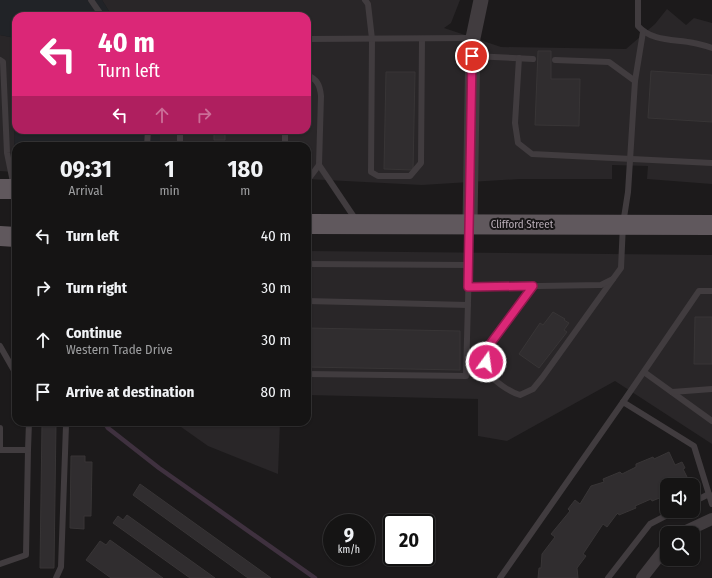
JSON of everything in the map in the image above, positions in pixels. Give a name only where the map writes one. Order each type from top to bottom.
[{"type":"main road","name":"Clifford Street","points":[[311,224],[712,224]]},
{"type":"main road","points":[[0,236],[12,237]]},
{"type":"street","points":[[470,223],[472,56],[473,38],[481,0]]},
{"type":"street","points":[[697,526],[712,519]]},
{"type":"street","points":[[642,578],[660,555]]},
{"type":"lane","points":[[91,0],[99,12]]},
{"type":"lane","points":[[366,0],[368,4],[372,39],[371,172],[378,176],[410,176],[421,163],[422,39]]},
{"type":"lane","points":[[638,0],[638,26],[643,32],[655,37],[694,43],[712,48]]},
{"type":"lane","points":[[533,286],[485,351],[487,373],[512,393],[520,395],[533,389],[542,378],[621,268],[623,224],[628,192],[635,81],[643,32]]},
{"type":"lane","points":[[311,39],[473,38]]},
{"type":"lane","points":[[472,56],[532,59]]},
{"type":"lane","points":[[519,58],[515,123],[518,143],[532,154],[712,163]]},
{"type":"lane","points":[[0,60],[3,62],[10,189]]},
{"type":"lane","points":[[555,60],[609,62],[635,81]]},
{"type":"lane","points":[[311,77],[320,85],[321,96],[319,165],[311,176]]},
{"type":"lane","points":[[0,151],[7,151]]},
{"type":"lane","points":[[319,165],[358,223]]},
{"type":"lane","points":[[311,374],[466,376],[470,223]]},
{"type":"lane","points":[[311,264],[469,265]]},
{"type":"lane","points":[[468,287],[601,285],[613,279]]},
{"type":"lane","points":[[500,578],[700,291],[712,291]]},
{"type":"lane","points":[[311,301],[468,305]]},
{"type":"lane","points":[[0,346],[12,367]]},
{"type":"lane","points":[[644,372],[712,421]]},
{"type":"lane","points":[[672,392],[712,389]]},
{"type":"lane","points":[[623,402],[694,446],[712,504]]},
{"type":"lane","points":[[0,564],[26,555],[29,426]]},
{"type":"lane","points":[[56,578],[61,567],[66,426]]},
{"type":"lane","points":[[0,428],[0,450],[28,450]]},
{"type":"lane","points":[[700,498],[709,494]]},
{"type":"lane","points":[[608,578],[650,524],[662,518]]},
{"type":"shaded area","points":[[0,0],[102,0],[110,12],[12,12],[12,37],[0,35]]},
{"type":"shaded area","points":[[102,0],[460,0],[451,23],[444,28],[501,47],[626,49],[655,24],[667,9],[686,25],[694,18],[712,23],[712,184],[647,179],[648,166],[612,165],[612,179],[520,179],[422,185],[311,179],[311,142],[160,142],[160,134],[311,134],[311,12],[110,12]]},
{"type":"shaded area","points":[[0,35],[12,37],[12,134],[15,134],[14,142],[12,142],[12,172],[0,171]]},
{"type":"shaded area","points":[[15,134],[160,134],[160,142],[14,142]]},
{"type":"shaded area","points":[[311,251],[712,255],[712,444],[615,381],[507,441],[478,436],[478,399],[311,395]]},
{"type":"shaded area","points":[[180,426],[280,426],[278,474],[208,446]]},
{"type":"building","points":[[538,51],[551,51],[551,79],[580,79],[579,126],[535,125]]},
{"type":"building","points":[[651,71],[712,75],[712,122],[648,118]]},
{"type":"building","points":[[386,72],[415,72],[413,170],[384,169]]},
{"type":"building","points":[[214,134],[225,134],[225,140],[214,140]]},
{"type":"building","points":[[553,312],[569,323],[564,330],[567,332],[539,368],[519,354],[540,323],[543,325]]},
{"type":"building","points":[[695,317],[712,317],[712,364],[694,364]]},
{"type":"building","points":[[311,328],[460,331],[460,370],[311,367]]},
{"type":"building","points":[[42,426],[56,426],[54,568],[40,568]]},
{"type":"building","points":[[669,452],[675,465],[682,462],[685,468],[683,469],[688,478],[660,478],[660,498],[652,501],[651,499],[635,506],[636,508],[619,515],[618,513],[607,527],[603,524],[583,554],[586,556],[577,568],[578,578],[538,578],[539,568],[541,568],[542,554],[555,537],[551,534],[570,511],[568,509],[575,500],[580,504],[591,486],[604,482],[603,479],[620,472],[622,474],[636,467],[636,464],[653,457],[654,459]]},
{"type":"building","points":[[71,456],[85,456],[85,462],[92,462],[91,516],[84,516],[84,529],[70,528]]},
{"type":"building","points":[[140,484],[271,578],[248,578],[133,495]]},
{"type":"building","points":[[127,515],[215,578],[190,578],[113,523],[118,516],[123,520]]},
{"type":"building","points":[[110,540],[163,578],[111,578],[86,560],[100,541],[106,545]]},
{"type":"waterway","points":[[107,426],[159,468],[315,578]]},
{"type":"route","points":[[472,56],[468,287],[533,286],[485,351],[486,362]]}]
